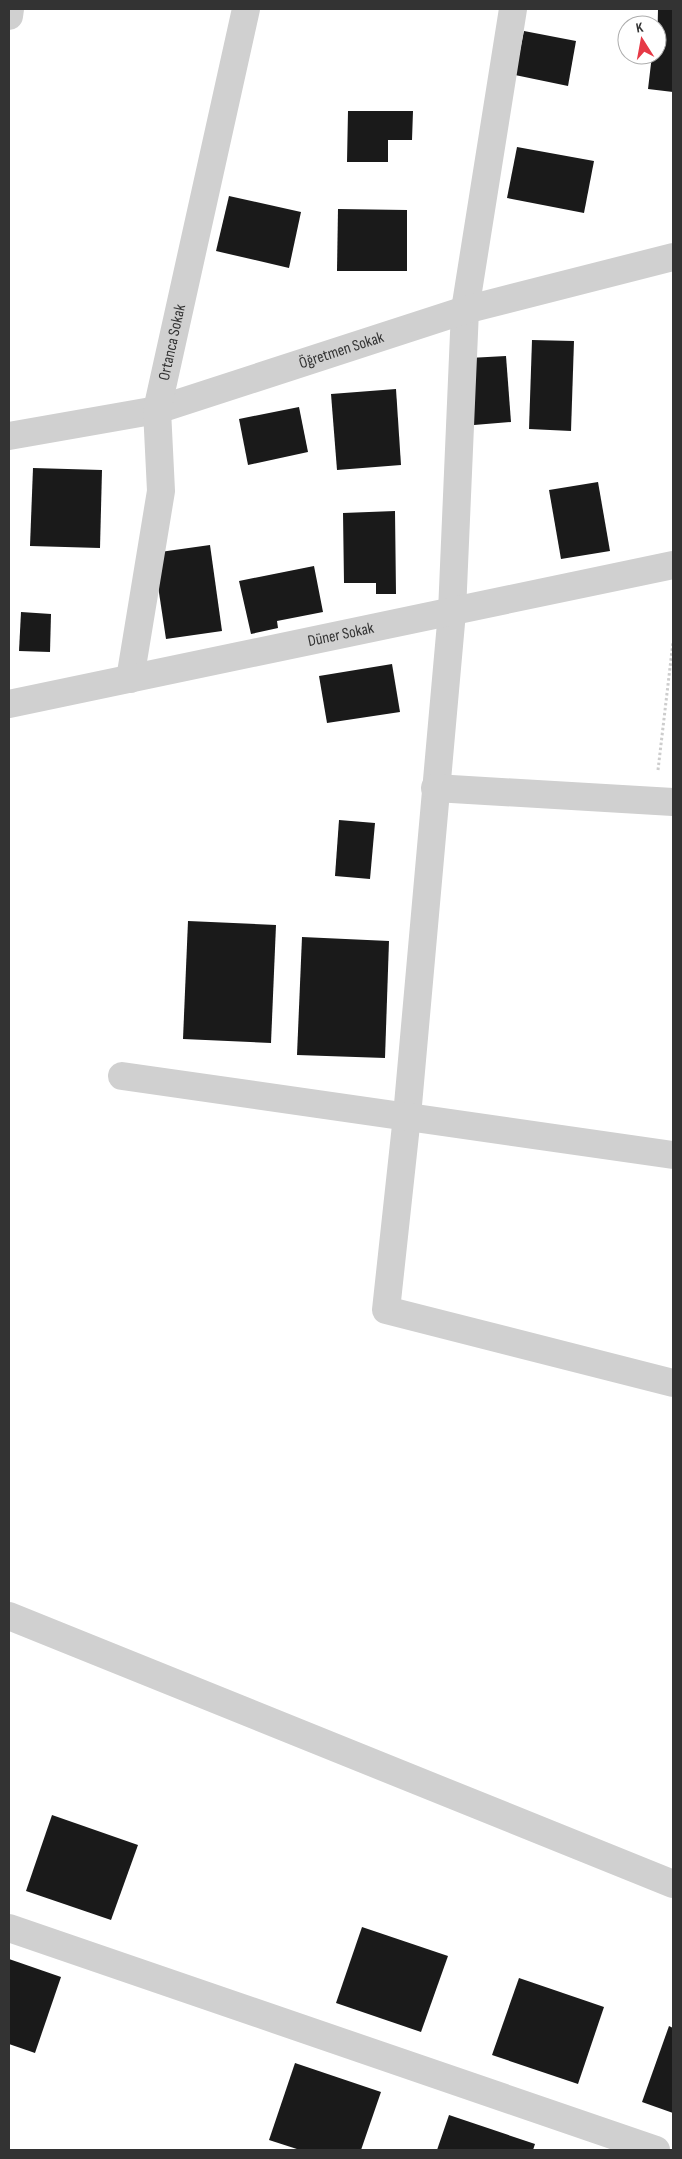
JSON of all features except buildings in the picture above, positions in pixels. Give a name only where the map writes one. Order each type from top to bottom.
[{"type":"street","points":[[9,16],[10,9]]},
{"type":"street","name":"Ortanca Sokak","points":[[130,679],[161,492],[157,410],[246,9]]},
{"type":"street","points":[[513,9],[465,310],[452,612],[407,1116],[386,1310],[673,1382]]},
{"type":"street","name":"Öğretmen Sokak","points":[[9,436],[157,410],[465,310],[673,257]]},
{"type":"street","name":"Düner Sokak","points":[[9,704],[673,565]]},
{"type":"street","points":[[435,788],[664,801]]},
{"type":"street","points":[[122,1076],[673,1154]]},
{"type":"street","points":[[9,1616],[673,1884]]},
{"type":"street","points":[[9,1928],[656,2150]]},
{"type":"path","points":[[664,801],[673,642]]}]
